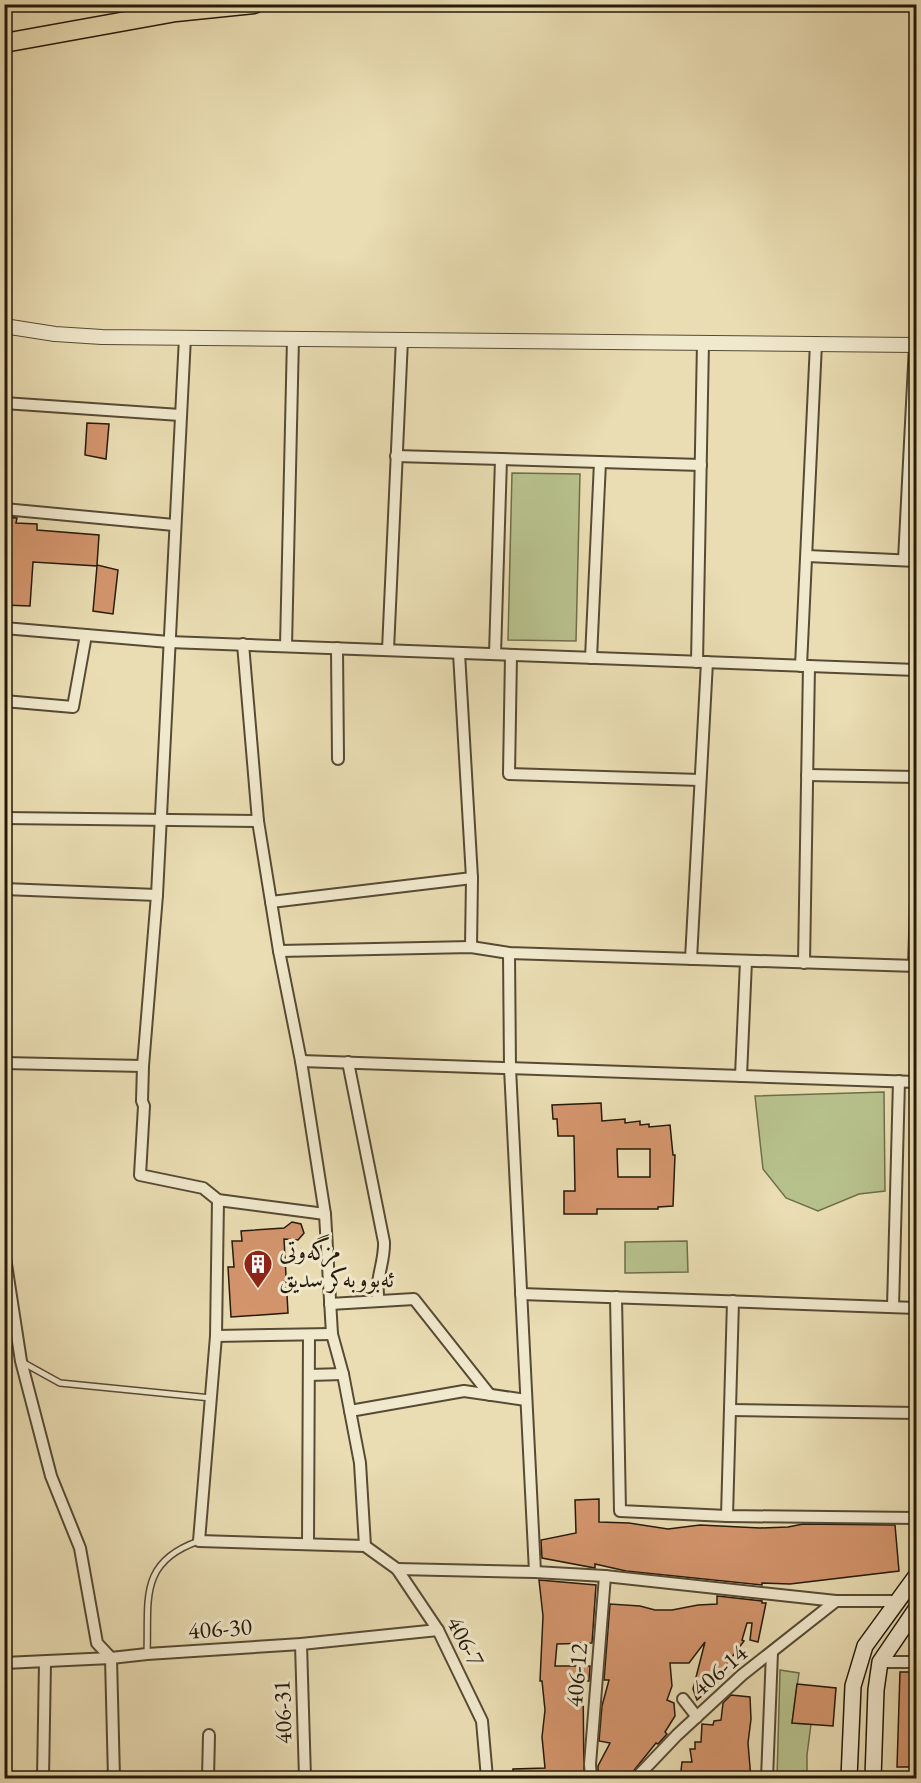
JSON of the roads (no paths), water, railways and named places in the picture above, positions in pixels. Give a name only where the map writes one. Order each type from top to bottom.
[{"type":"highway","points":[[4,43],[176,12],[254,4]]},
{"type":"main road","points":[[849,1779],[853,1686],[858,1666],[865,1646],[916,1576]]},
{"type":"main road","points":[[873,1779],[876,1690],[880,1662],[916,1609]]},
{"type":"street","points":[[4,316],[35,331]]},
{"type":"street","points":[[4,326],[102,337],[916,345],[904,560]]},
{"type":"street","points":[[185,337],[157,895],[141,1101],[144,1106],[140,1175],[203,1188],[218,1200],[325,1214]]},
{"type":"street","points":[[286,646],[293,338]]},
{"type":"street","points":[[388,650],[402,339]]},
{"type":"street","points":[[691,959],[700,780],[703,342]]},
{"type":"street","points":[[804,963],[807,556],[816,343]]},
{"type":"street","points":[[4,403],[180,415]]},
{"type":"street","points":[[396,456],[701,465]]},
{"type":"street","points":[[495,654],[501,459]]},
{"type":"street","points":[[591,658],[600,462]]},
{"type":"street","points":[[4,509],[174,525]]},
{"type":"street","points":[[807,556],[916,561]]},
{"type":"street","points":[[4,628],[169,642],[916,670]]},
{"type":"street","points":[[4,701],[73,707],[86,634]]},
{"type":"street","points":[[218,1200],[216,1336],[199,1541],[365,1546],[360,1463],[332,1334],[325,1214],[301,1061],[279,951],[258,821],[243,644]]},
{"type":"street","points":[[337,648],[338,759]]},
{"type":"street","points":[[459,653],[472,878],[471,947]]},
{"type":"street","points":[[511,655],[509,774],[700,780]]},
{"type":"street","points":[[807,775],[916,777]]},
{"type":"street","points":[[4,818],[258,821]]},
{"type":"street","points":[[271,902],[472,878]]},
{"type":"street","points":[[4,889],[157,895]]},
{"type":"street","points":[[279,951],[471,947],[509,953],[915,966],[916,902]]},
{"type":"street","points":[[509,953],[510,1068],[535,1572]]},
{"type":"street","points":[[741,1076],[746,961]]},
{"type":"street","points":[[301,1061],[916,1082]]},
{"type":"street","points":[[348,1062],[384,1242],[377,1281],[379,1301]]},
{"type":"street","points":[[4,1063],[143,1066]]},
{"type":"street","points":[[893,1307],[899,1081]]},
{"type":"street","points":[[4,1251],[21,1361],[51,1476],[80,1548],[97,1644],[111,1659],[114,1779]]},
{"type":"street","points":[[521,1294],[916,1308]]},
{"type":"street","points":[[616,1297],[620,1511],[727,1516],[916,1518]]},
{"type":"street","points":[[330,1304],[414,1299],[490,1395]]},
{"type":"street","points":[[727,1516],[733,1301]]},
{"type":"street","points":[[216,1336],[332,1334]]},
{"type":"street","points":[[308,1544],[309,1335]]},
{"type":"street","points":[[309,1375],[342,1374]]},
{"type":"street","points":[[350,1411],[464,1391],[526,1400]]},
{"type":"street","points":[[731,1410],[916,1413]]},
{"type":"street","name":"406-7","points":[[365,1546],[397,1569],[438,1630],[482,1721],[487,1779]]},
{"type":"street","points":[[397,1569],[605,1576],[836,1601],[899,1601]]},
{"type":"street","name":"406-12","points":[[591,1779],[596,1672],[603,1621],[605,1576]]},
{"type":"street","name":"406-14","points":[[636,1779],[697,1717],[742,1676],[836,1601]]},
{"type":"street","name":"406-30","points":[[4,1663],[111,1659],[147,1654],[301,1644],[438,1630]]},
{"type":"street","name":"406-31","points":[[301,1644],[305,1779]]},
{"type":"street","points":[[767,1779],[772,1652]]},
{"type":"street","points":[[43,1779],[45,1662]]},
{"type":"street","points":[[880,1662],[916,1662]]},
{"type":"street","points":[[684,1699],[697,1717]]},
{"type":"street","points":[[208,1779],[209,1735]]},
{"type":"lane","points":[[21,1361],[60,1383],[211,1398]]},
{"type":"lane","points":[[147,1654],[150,1592],[154,1574],[170,1554],[183,1546],[199,1541]]},
{"type":"place","name":"مزگەوتی ئەبووبەکر سدیق","points":[[258,1290]]}]
